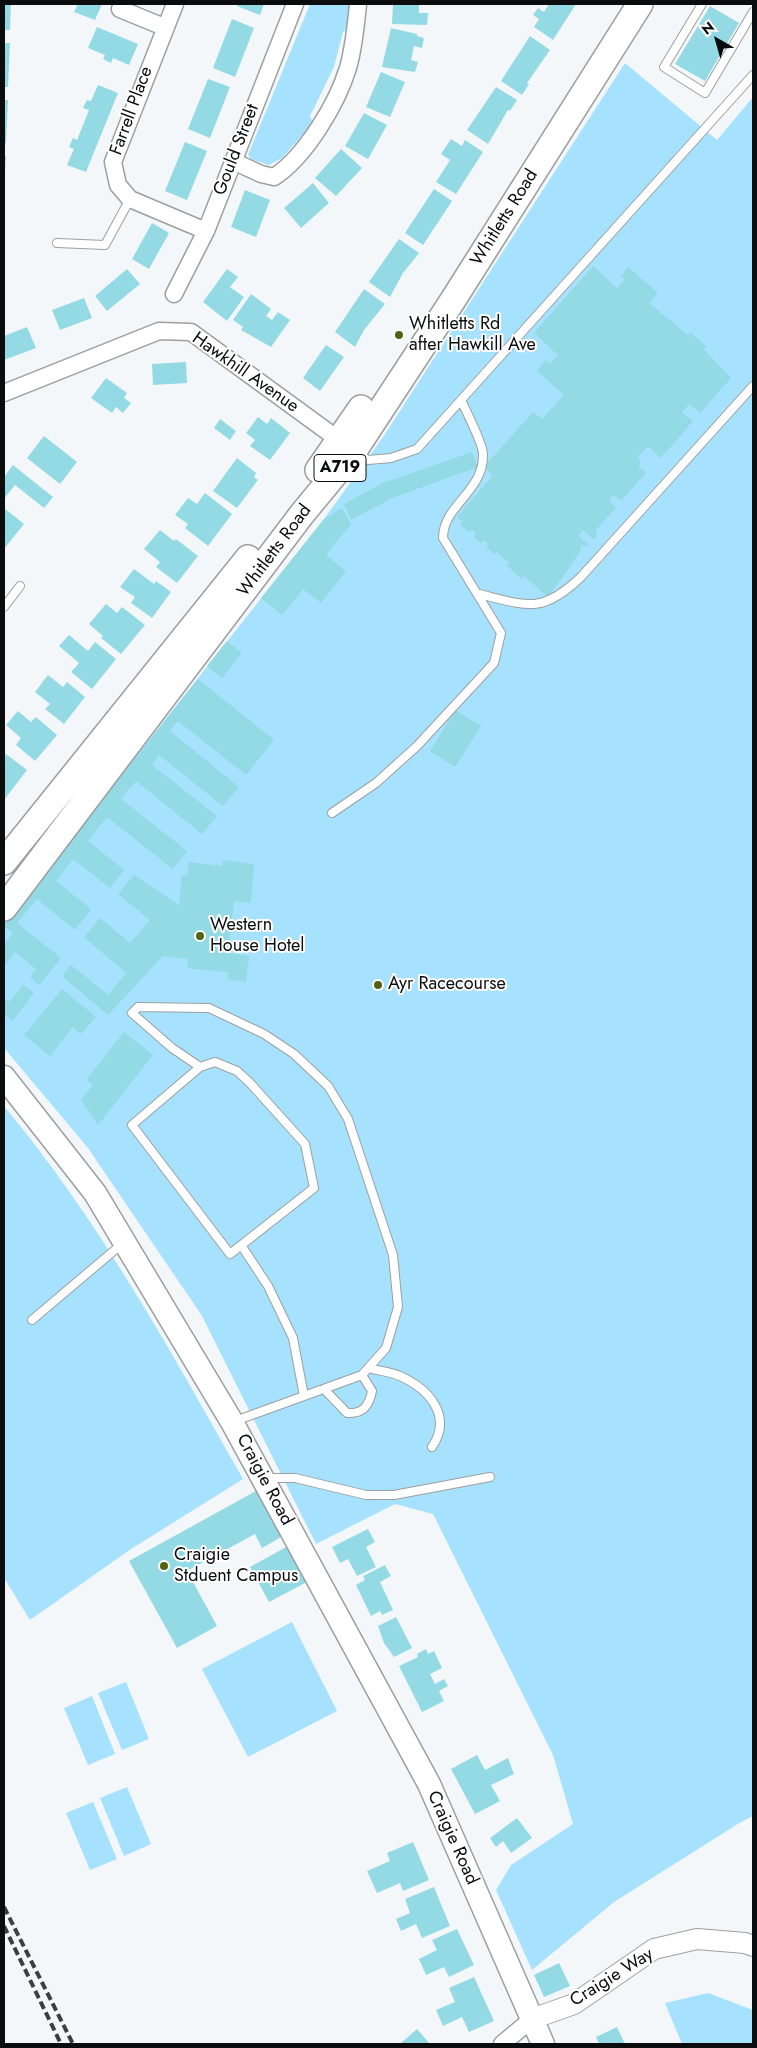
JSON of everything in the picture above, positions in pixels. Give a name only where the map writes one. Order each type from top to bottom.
[{"type":"main road","name":"Whitletts Road","points":[[4,908],[302,514],[476,242],[622,4]]},
{"type":"main road","name":"Whitletts Road","points":[[4,862],[313,478],[346,446],[453,300],[640,4]]},
{"type":"main road","name":"Craigie Road","points":[[4,1077],[95,1192],[263,1477],[428,1784],[543,2044]]},
{"type":"street","name":"Farrell Place","points":[[130,199],[118,185],[113,162],[175,4]]},
{"type":"street","name":"Gould Street","points":[[174,294],[206,231],[295,4]]},
{"type":"street","points":[[233,161],[261,174],[274,177],[287,168],[306,146],[328,110],[347,69],[356,28],[358,4]]},
{"type":"street","points":[[120,9],[164,28]]},
{"type":"street","points":[[130,199],[206,231]]},
{"type":"street","name":"Hawkhill Avenue","points":[[4,394],[159,331],[191,332],[346,446]]},
{"type":"street","name":"Craigie Way","points":[[532,2019],[574,2004],[654,1949],[697,1939],[745,1943],[753,1946]]},
{"type":"street","points":[[502,2044],[532,2019]]},
{"type":"lane","points":[[702,4],[664,67],[705,93],[753,13]]},
{"type":"lane","points":[[346,446],[368,460],[391,458],[417,449],[753,75]]},
{"type":"lane","points":[[57,243],[104,245],[130,199]]},
{"type":"lane","points":[[480,594],[509,601],[540,604],[560,596],[580,577],[753,386]]},
{"type":"lane","points":[[332,813],[376,783],[417,746],[494,662],[501,633],[480,594],[443,538],[443,525],[479,479],[484,452],[461,400]]},
{"type":"lane","points":[[4,607],[20,586]]},
{"type":"lane","points":[[200,1067],[172,1048],[132,1013],[138,1007],[209,1008],[264,1034],[294,1054],[328,1086],[348,1118],[393,1255],[398,1307],[386,1348],[362,1376],[232,1422]]},
{"type":"lane","points":[[215,1062],[237,1071],[305,1144],[314,1188],[230,1254],[132,1125],[200,1067],[215,1062]]},
{"type":"lane","points":[[32,1320],[124,1242]]},
{"type":"lane","points":[[241,1245],[268,1286],[293,1338],[304,1396]]},
{"type":"lane","points":[[369,1368],[399,1376],[423,1391],[435,1403],[440,1417],[440,1428],[439,1436],[432,1447]]},
{"type":"lane","points":[[324,1389],[347,1413],[356,1413],[365,1409],[370,1402],[372,1391],[362,1376]]},
{"type":"lane","points":[[263,1477],[295,1478],[366,1494],[394,1495],[490,1477]]},
{"type":"shaded area","points":[[310,4],[352,4],[351,27],[343,32],[334,67],[310,116],[313,123],[282,158],[269,165],[251,159],[248,155]]},
{"type":"shaded area","name":"Ayr Racecourse","points":[[625,63],[717,140],[753,97],[753,1816],[614,1902],[532,1970],[496,1890],[511,1865],[573,1824],[553,1755],[433,1514],[395,1504],[316,1544],[202,1316],[88,1148],[4,1048],[4,923],[324,519],[383,437]]},
{"type":"shaded area","points":[[4,1106],[39,1149],[102,1240],[160,1334],[243,1479],[131,1549],[30,1620],[4,1578]]},
{"type":"shaded area","points":[[292,1622],[337,1711],[248,1757],[202,1669]]},
{"type":"shaded area","points":[[126,1682],[149,1739],[122,1750],[98,1693]]},
{"type":"shaded area","points":[[92,1696],[115,1754],[88,1765],[64,1708]]},
{"type":"shaded area","points":[[127,1787],[151,1844],[124,1856],[100,1798]]},
{"type":"shaded area","points":[[93,1802],[117,1859],[90,1870],[66,1813]]},
{"type":"shaded area","points":[[708,1993],[753,2010],[753,2044],[682,2044],[665,2003]]},
{"type":"building","points":[[4,4],[11,4],[10,30],[4,30]]},
{"type":"building","points":[[78,4],[102,4],[95,20],[74,12]]},
{"type":"building","points":[[238,4],[264,4],[260,15],[237,6]]},
{"type":"building","points":[[393,4],[419,4],[419,13],[428,13],[427,25],[392,24]]},
{"type":"building","points":[[549,4],[576,4],[553,40],[534,27],[539,19],[533,15],[538,8],[544,12]]},
{"type":"building","points":[[710,6],[739,23],[705,81],[675,64]]},
{"type":"building","points":[[232,19],[254,28],[235,77],[213,68]]},
{"type":"building","points":[[97,27],[138,44],[129,65],[113,58],[111,63],[103,59],[105,55],[88,48]]},
{"type":"building","points":[[391,28],[417,34],[417,36],[424,38],[422,48],[414,46],[411,60],[418,62],[415,72],[382,67]]},
{"type":"building","points":[[530,36],[550,50],[527,83],[529,84],[522,95],[501,81]]},
{"type":"building","points":[[4,43],[10,43],[8,87],[4,87]]},
{"type":"building","points":[[381,72],[405,82],[390,117],[366,107]]},
{"type":"building","points":[[208,79],[230,87],[210,138],[188,129]]},
{"type":"building","points":[[98,85],[118,93],[86,172],[67,165],[74,149],[69,147],[73,138],[77,140],[89,110],[83,108],[87,100],[91,101]]},
{"type":"building","points":[[496,87],[517,100],[510,111],[508,110],[488,144],[467,130]]},
{"type":"building","points":[[4,100],[8,100],[6,143],[4,143]]},
{"type":"building","points":[[364,113],[387,125],[368,159],[345,146]]},
{"type":"building","points":[[451,139],[462,146],[465,140],[483,152],[456,194],[436,182],[450,160],[441,154]]},
{"type":"building","points":[[185,142],[207,151],[187,200],[165,191]]},
{"type":"building","points":[[341,149],[362,168],[336,196],[315,178]]},
{"type":"building","points":[[4,156],[6,156],[5,171],[4,171]]},
{"type":"building","points":[[313,183],[329,203],[301,228],[284,208]]},
{"type":"building","points":[[434,189],[452,201],[423,245],[405,233]]},
{"type":"building","points":[[245,190],[270,200],[256,237],[231,227]]},
{"type":"building","points":[[152,223],[169,233],[149,269],[132,259]]},
{"type":"building","points":[[399,239],[419,253],[403,273],[390,297],[369,282]]},
{"type":"building","points":[[593,266],[617,288],[625,279],[621,276],[628,267],[658,293],[649,303],[688,335],[690,332],[707,347],[704,350],[731,378],[700,413],[689,404],[682,412],[693,421],[661,458],[648,446],[638,457],[641,463],[638,466],[646,473],[621,501],[614,494],[609,501],[616,507],[595,531],[597,534],[595,540],[583,530],[578,536],[590,546],[581,545],[580,552],[548,597],[524,576],[522,579],[507,566],[509,563],[497,552],[494,554],[486,547],[488,544],[484,540],[481,543],[473,536],[476,533],[472,530],[469,532],[460,524],[463,522],[457,517],[493,475],[484,467],[533,412],[542,419],[564,395],[537,371],[546,360],[550,364],[558,355],[534,333]]},
{"type":"building","points":[[127,269],[140,284],[107,311],[95,296]]},
{"type":"building","points":[[227,269],[238,277],[230,287],[244,297],[227,321],[203,302]]},
{"type":"building","points":[[364,289],[385,304],[364,330],[355,347],[335,332]]},
{"type":"building","points":[[251,294],[271,309],[266,316],[272,320],[278,312],[290,320],[271,347],[241,330],[243,327],[233,320]]},
{"type":"building","points":[[84,298],[92,318],[60,330],[52,310]]},
{"type":"building","points":[[27,327],[36,348],[4,360],[4,336]]},
{"type":"building","points":[[326,345],[344,357],[320,391],[303,378]]},
{"type":"building","points":[[186,362],[187,383],[153,385],[152,364]]},
{"type":"building","points":[[106,378],[127,393],[124,398],[131,403],[123,413],[116,407],[112,413],[91,398]]},
{"type":"building","points":[[258,417],[267,424],[271,418],[290,433],[270,460],[250,446],[255,440],[246,433]]},
{"type":"building","points":[[220,419],[236,431],[230,440],[214,428]]},
{"type":"building","points":[[44,436],[77,462],[60,484],[27,458]]},
{"type":"building","points":[[472,452],[478,467],[392,498],[351,520],[344,504],[383,483]]},
{"type":"building","points":[[237,458],[256,473],[254,477],[258,480],[237,508],[213,491]]},
{"type":"building","points":[[13,465],[53,497],[44,508],[15,485],[4,499],[4,477]]},
{"type":"building","points":[[205,493],[232,514],[208,546],[185,528],[188,524],[175,515],[188,498],[197,504]]},
{"type":"building","points":[[4,508],[24,524],[4,549]]},
{"type":"building","points":[[342,508],[351,524],[326,555],[346,571],[321,603],[303,589],[282,615],[261,598],[324,519]]},
{"type":"building","points":[[160,530],[174,541],[176,539],[198,556],[177,583],[156,567],[160,562],[144,549]]},
{"type":"building","points":[[134,569],[154,584],[156,581],[171,592],[152,618],[131,603],[135,597],[120,587]]},
{"type":"building","points":[[106,604],[117,613],[122,607],[145,625],[121,654],[101,638],[103,636],[89,624]]},
{"type":"building","points":[[69,635],[88,651],[95,642],[116,659],[92,689],[71,672],[79,663],[59,646]]},
{"type":"building","points":[[227,641],[242,653],[222,678],[207,666]]},
{"type":"building","points":[[48,675],[63,687],[67,682],[85,697],[64,724],[45,709],[50,704],[35,692]]},
{"type":"building","points":[[198,679],[274,740],[246,775],[178,721],[170,731],[239,787],[223,806],[159,755],[152,765],[217,816],[202,834],[136,781],[121,799],[187,851],[173,869],[107,817],[88,841],[124,870],[110,888],[73,859],[56,881],[91,909],[75,930],[37,899],[17,923],[61,958],[39,985],[30,977],[36,969],[15,952],[4,966],[4,945],[13,933],[4,926],[4,923]]},
{"type":"building","points":[[455,710],[481,726],[455,767],[430,751]]},
{"type":"building","points":[[18,711],[31,722],[36,717],[57,735],[35,761],[16,745],[21,738],[6,725]]},
{"type":"building","points":[[6,754],[27,770],[4,800],[4,758]]},
{"type":"building","points":[[223,860],[254,864],[251,903],[234,901],[228,953],[249,956],[246,982],[227,979],[228,972],[187,968],[188,959],[163,956],[108,1015],[62,976],[71,965],[108,995],[126,973],[84,937],[100,918],[130,943],[150,920],[118,894],[134,875],[179,905],[182,875],[187,875],[189,862],[222,866]]},
{"type":"building","points":[[23,985],[34,993],[12,1021],[4,1014],[4,997],[9,1002]]},
{"type":"building","points":[[62,989],[96,1017],[81,1034],[73,1027],[50,1056],[24,1035]]},
{"type":"building","points":[[124,1032],[153,1055],[98,1125],[81,1100],[93,1085],[86,1080]]},
{"type":"building","name":"Craigie Stduent Campus","points":[[256,1491],[281,1537],[262,1548],[255,1534],[187,1571],[217,1626],[177,1648],[129,1561]]},
{"type":"building","points":[[368,1529],[375,1542],[366,1547],[376,1567],[357,1576],[348,1559],[340,1563],[332,1547]]},
{"type":"building","points":[[288,1546],[307,1582],[269,1602],[250,1567]]},
{"type":"building","points":[[385,1565],[391,1576],[380,1582],[393,1610],[382,1615],[380,1611],[371,1616],[356,1585],[365,1580],[363,1576]]},
{"type":"building","points":[[396,1617],[412,1648],[394,1657],[384,1643],[378,1626]]},
{"type":"building","points":[[426,1649],[428,1654],[434,1651],[442,1668],[430,1674],[435,1684],[444,1679],[448,1686],[439,1691],[444,1701],[422,1712],[399,1666],[418,1657],[417,1654]]},
{"type":"building","points":[[477,1755],[485,1770],[508,1758],[514,1774],[491,1785],[500,1801],[475,1814],[451,1769]]},
{"type":"building","points":[[517,1818],[532,1838],[511,1853],[503,1841],[496,1847],[490,1838]]},
{"type":"building","points":[[413,1842],[429,1880],[403,1891],[400,1883],[377,1893],[367,1871],[390,1861],[387,1853]]},
{"type":"building","points":[[434,1887],[450,1926],[422,1938],[416,1924],[401,1931],[396,1919],[410,1913],[405,1899]]},
{"type":"building","points":[[457,1929],[474,1965],[449,1977],[444,1967],[426,1975],[419,1959],[437,1950],[432,1940]]},
{"type":"building","points":[[559,1963],[570,1986],[544,1997],[534,1975]]},
{"type":"building","points":[[474,1977],[494,2021],[469,2032],[462,2017],[443,2026],[436,2010],[455,2002],[449,1988]]},
{"type":"building","points":[[617,2027],[625,2044],[599,2044],[596,2037]]},
{"type":"building","points":[[417,2029],[430,2044],[400,2044]]},
{"type":"railway","points":[[4,1907],[73,2044]]},
{"type":"railway","points":[[4,1926],[61,2044]]},
{"type":"place","name":"Whitletts Rd after Hawkill Ave","points":[[399,335]]},
{"type":"place","name":"Western House Hotel","points":[[200,936]]},
{"type":"place","name":"Ayr Racecourse","points":[[378,985]]},
{"type":"place","name":"Craigie Stduent Campus","points":[[164,1566]]}]
